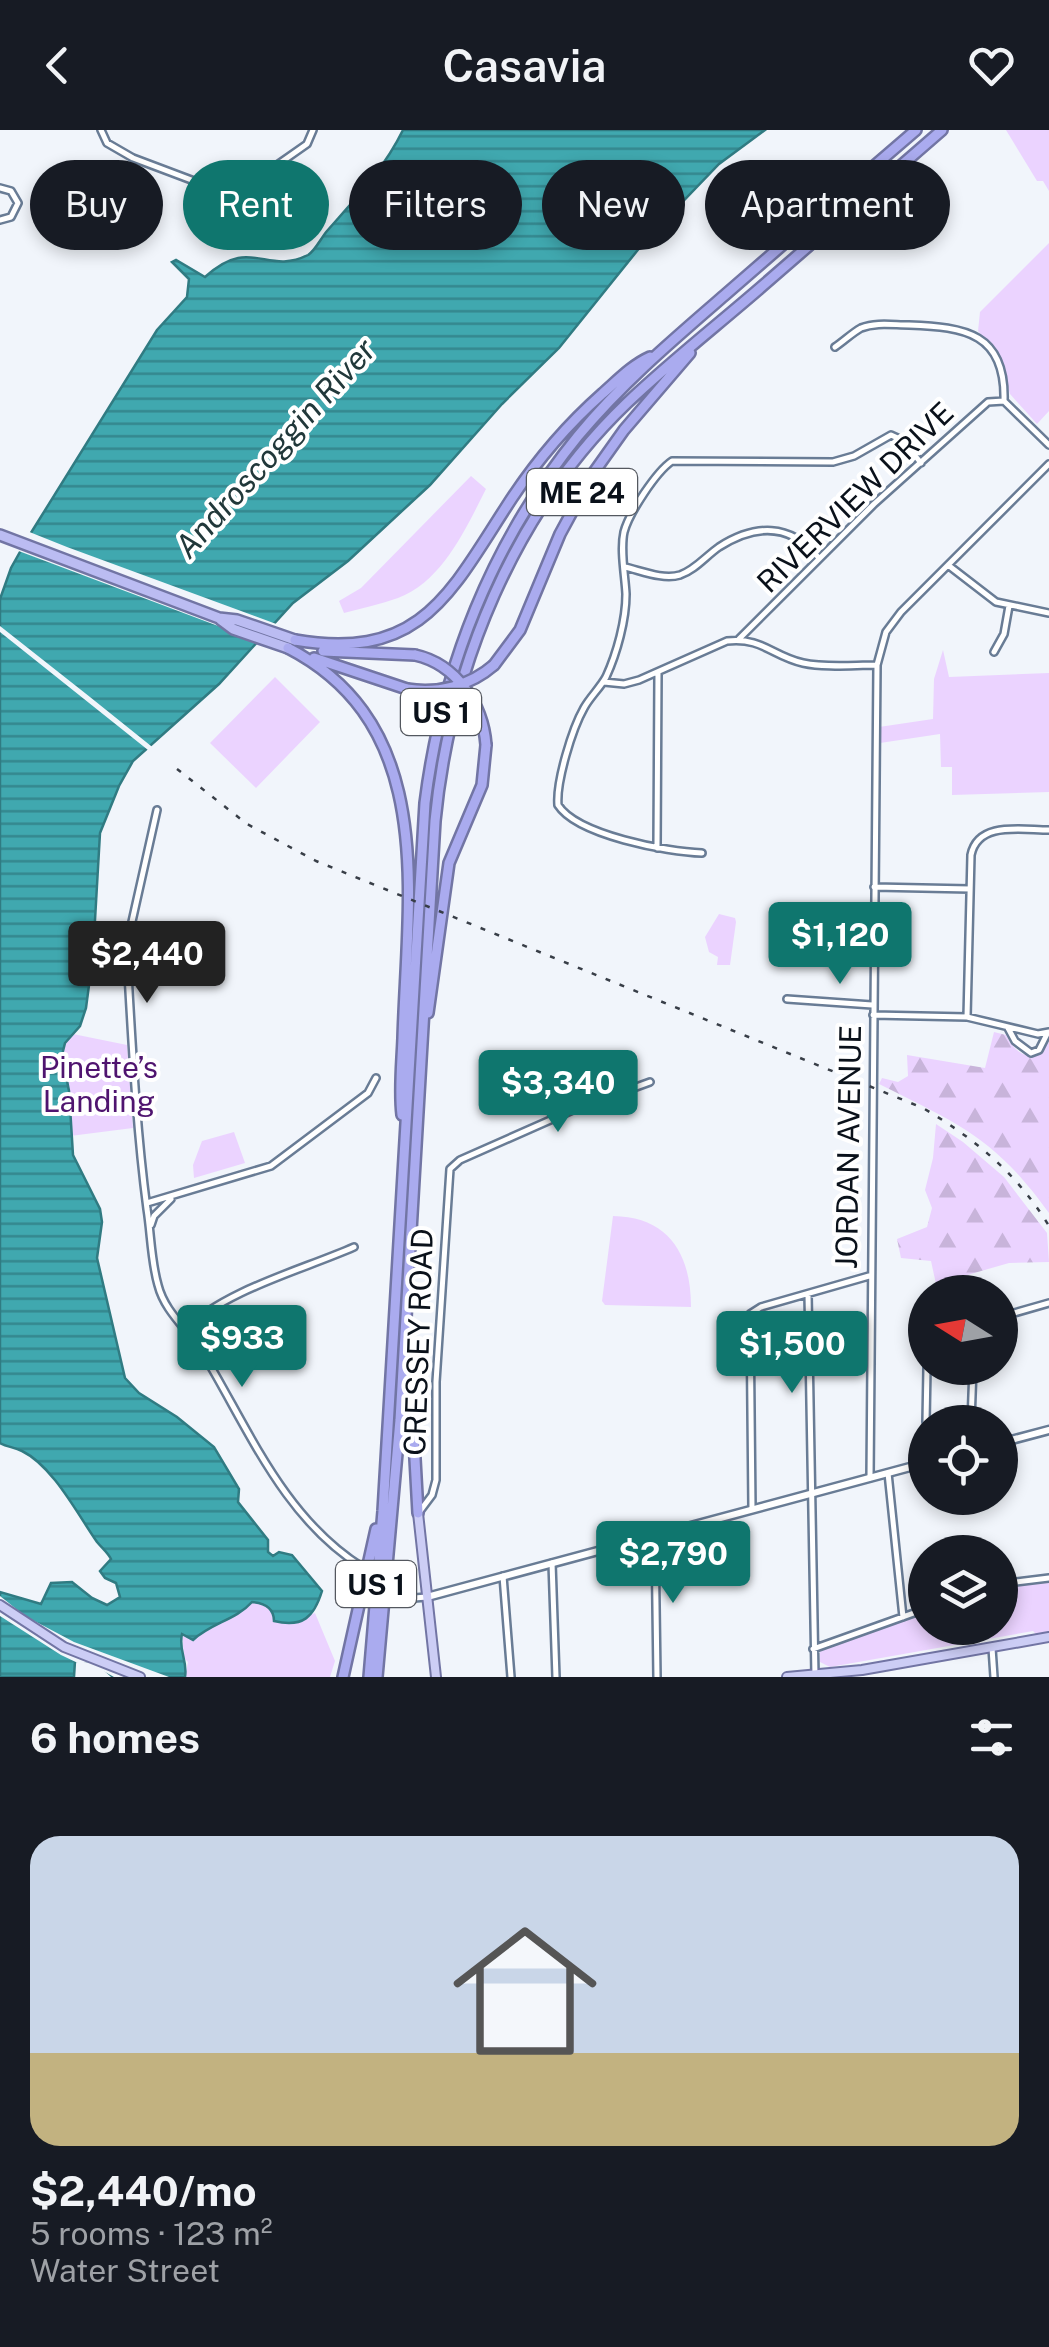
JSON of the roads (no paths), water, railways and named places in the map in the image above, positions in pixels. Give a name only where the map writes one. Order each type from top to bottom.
[{"type":"highway","name":"US 1","points":[[369,1677],[425,803],[436,732],[454,663],[490,574],[530,503],[585,428],[657,354],[916,130]]},
{"type":"highway","name":"US 1","points":[[378,1677],[405,1335],[440,774],[455,706],[480,628],[515,553],[566,475],[627,404],[942,130]]},
{"type":"highway","name":"ME 24","points":[[292,644],[406,689],[454,687],[474,680],[494,665],[520,630],[560,534],[592,476],[624,430],[701,338]]},
{"type":"highway","name":"ME 24","points":[[292,644],[366,643],[403,630],[430,611],[456,585],[554,441],[640,361],[657,354]]},
{"type":"highway","points":[[0,535],[219,618],[233,629],[326,651],[415,656],[442,666],[466,690],[480,714],[486,745],[482,785],[450,863],[430,1010],[423,1025]]},
{"type":"highway","points":[[292,644],[332,675],[360,706],[386,753],[400,796],[408,848],[400,1104],[405,1136]]},
{"type":"highway","points":[[405,1335],[410,1357],[418,1513]]},
{"type":"highway","points":[[343,1677],[383,1492]]},
{"type":"main road","points":[[418,1513],[436,1677]]},
{"type":"main road","points":[[0,1606],[45,1636],[140,1677]]},
{"type":"main road","points":[[787,1677],[862,1670],[1049,1637]]},
{"type":"street","points":[[100,130],[107,143],[133,158],[210,187],[250,184],[306,144],[313,130]]},
{"type":"street","points":[[0,188],[11,190],[18,203],[11,217],[0,220]]},
{"type":"street","points":[[835,346],[876,324],[962,329],[982,340],[995,354],[1004,376],[1004,401],[1049,445]]},
{"type":"street","name":"RIVERVIEW DRIVE","points":[[739,639],[901,478],[988,402],[1004,401]]},
{"type":"street","points":[[702,853],[657,848],[587,826],[566,816],[558,805],[560,783],[577,724],[586,703],[604,682],[624,614],[626,528],[658,474],[672,462],[833,462],[854,456],[891,435],[902,440],[921,463]]},
{"type":"street","name":"JORDAN AVENUE","points":[[870,1478],[877,665],[889,627],[1049,464]]},
{"type":"street","points":[[625,567],[664,576],[678,575],[733,539],[769,530],[792,534],[818,557]]},
{"type":"street","points":[[948,565],[983,594],[1009,606],[1049,613]]},
{"type":"street","points":[[994,652],[1004,634],[1009,606]]},
{"type":"street","points":[[604,682],[624,684],[726,640],[739,639],[762,643],[804,663],[877,665]]},
{"type":"street","points":[[657,848],[658,672]]},
{"type":"street","points":[[157,810],[130,926],[127,957],[147,1203],[161,1295],[200,1348],[242,1426],[288,1496],[323,1537],[394,1588],[414,1598],[427,1597],[908,1467]]},
{"type":"street","points":[[967,1017],[972,849],[984,834],[1049,830]]},
{"type":"street","points":[[874,888],[970,890]]},
{"type":"street","points":[[787,999],[872,1005]]},
{"type":"street","points":[[872,1015],[967,1017],[1048,1033],[1038,1050],[1030,1052],[1015,1041],[1008,1028]]},
{"type":"street","points":[[147,1203],[244,1176],[282,1160],[368,1093],[376,1078]]},
{"type":"street","name":"CRESSEY ROAD","points":[[418,1513],[429,1502],[436,1480],[436,1382],[446,1181],[452,1167],[542,1123],[650,1082]]},
{"type":"street","points":[[150,1228],[160,1208],[175,1196]]},
{"type":"street","points":[[185,1330],[241,1294],[354,1248]]},
{"type":"street","points":[[752,1510],[752,1311],[869,1276]]},
{"type":"street","points":[[808,1294],[815,1676]]},
{"type":"street","points":[[1018,1312],[1049,1303]]},
{"type":"street","points":[[1018,1438],[1049,1430]]},
{"type":"street","points":[[888,1473],[902,1617]]},
{"type":"street","points":[[655,1535],[657,1677]]},
{"type":"street","points":[[552,1563],[556,1677]]},
{"type":"street","points":[[504,1576],[511,1677]]},
{"type":"street","points":[[1018,1582],[1049,1578]]},
{"type":"street","points":[[813,1649],[908,1615]]},
{"type":"street","points":[[988,1648],[994,1677]]},
{"type":"street","points":[[896,1664],[896,1676]]},
{"type":"water","name":"Androscoggin River","points":[[403,130],[765,130],[724,160],[705,160],[705,179],[685,199],[685,160],[542,160],[542,250],[638,250],[559,348],[502,404],[430,485],[348,561],[293,603],[219,684],[133,761],[119,786],[100,833],[86,1008],[62,1055],[69,1091],[73,1155],[100,1209],[97,1258],[125,1378],[139,1393],[214,1447],[239,1489],[238,1502],[268,1540],[268,1552],[273,1556],[279,1552],[292,1555],[322,1591],[311,1614],[300,1621],[274,1621],[267,1607],[252,1602],[193,1640],[182,1634],[185,1677],[113,1677],[95,1661],[75,1661],[74,1677],[0,1677],[0,1592],[41,1604],[51,1583],[72,1582],[107,1605],[120,1597],[116,1583],[100,1571],[111,1559],[54,1479],[33,1458],[0,1443],[0,599],[29,536],[157,330],[187,297],[189,279],[172,262],[176,260],[205,277],[235,259],[293,260],[314,250],[329,250],[329,229],[349,205],[349,250],[522,250],[522,160],[385,160]]},
{"type":"railway","points":[[177,769],[247,824],[316,861],[923,1108],[994,1159],[1049,1226]]},
{"type":"park label","name":"Pinette’s Landing","points":[[99,1084]]}]
